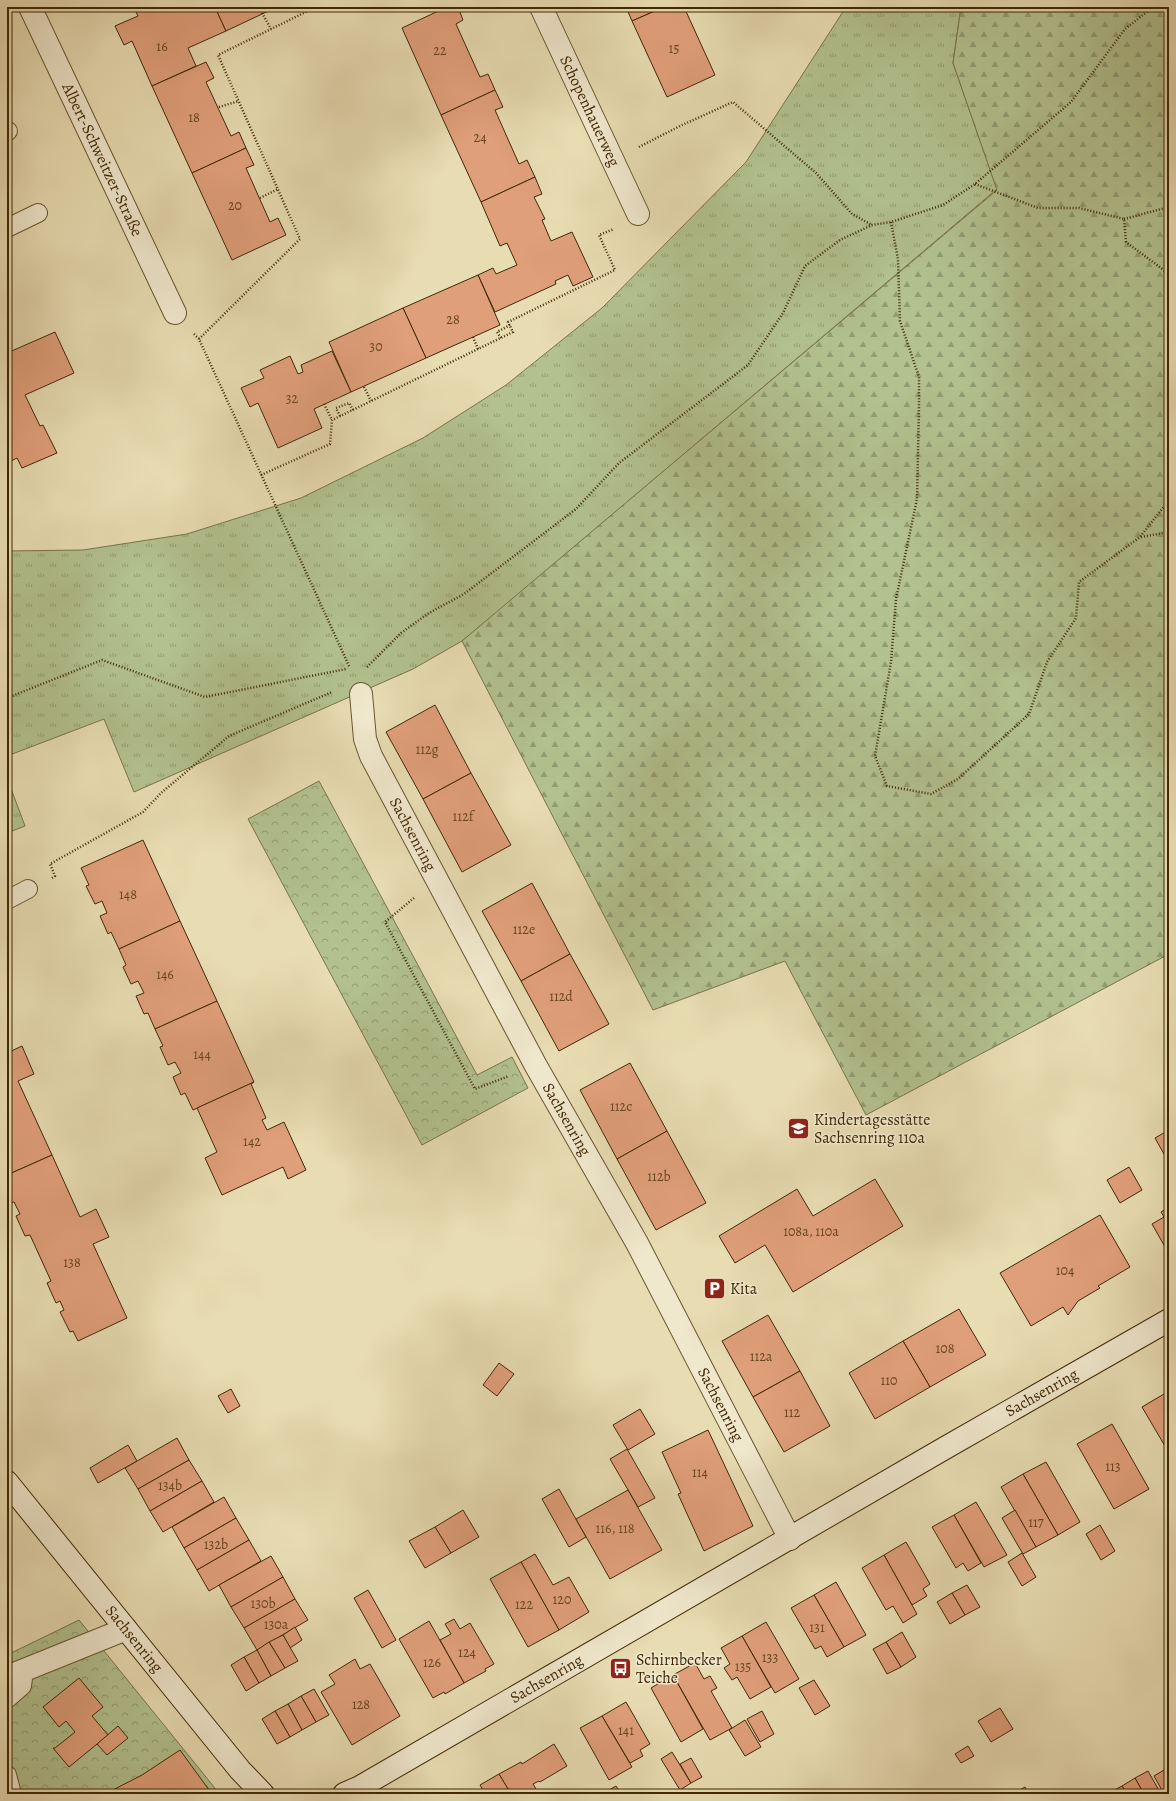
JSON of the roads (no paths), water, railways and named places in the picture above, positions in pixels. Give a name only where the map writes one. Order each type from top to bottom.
[{"type":"street","name":"Albert-Schweitzer-Straße","points":[[30,7],[174,313]]},
{"type":"street","name":"Schopenhauerweg","points":[[541,7],[638,214]]},
{"type":"street","name":"Sachsenring","points":[[359,688],[365,739],[370,756],[536,1066],[637,1243],[790,1539]]},
{"type":"street","name":"Sachsenring","points":[[344,1794],[360,1787],[1169,1320]]},
{"type":"street","name":"Sachsenring","points":[[7,1482],[240,1770],[263,1794]]},
{"type":"street","points":[[15,1674],[126,1629]]},
{"type":"lane","points":[[7,228],[38,214]]},
{"type":"lane","points":[[7,900],[28,889]]},
{"type":"lane","points":[[7,1699],[22,1686],[15,1674]]},
{"type":"lane","points":[[7,1776],[12,1794]]},
{"type":"place","name":"Kindertagesstätte Sachsenring 110a","points":[[798,1129]]},
{"type":"place","name":"Kita","points":[[715,1289]]},
{"type":"place","name":"Schirnbecker Teiche","points":[[621,1669]]}]
